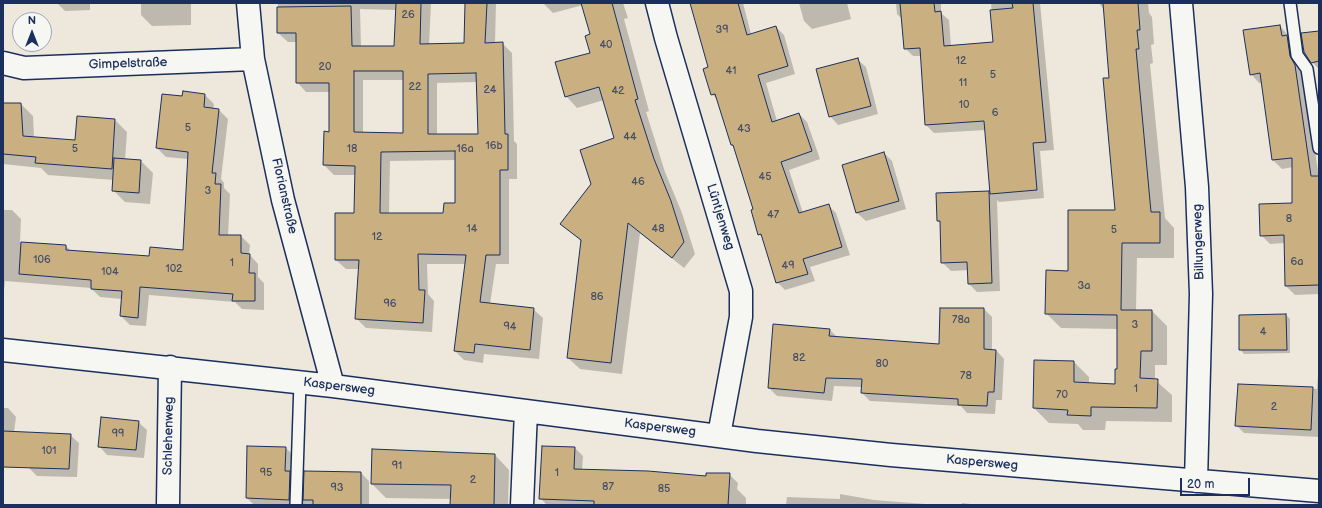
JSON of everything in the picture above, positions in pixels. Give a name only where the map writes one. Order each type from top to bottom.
[{"type":"street","name":"Florianstraße","points":[[248,3],[253,59],[283,200],[333,386]]},
{"type":"street","name":"Lüntjenweg","points":[[657,3],[740,291],[740,317],[719,435]]},
{"type":"street","name":"Billungerweg","points":[[1181,3],[1197,179],[1201,294],[1196,481]]},
{"type":"street","name":"Gimpelstraße","points":[[3,63],[24,68],[253,59]]},
{"type":"street","name":"Kaspersweg","points":[[3,350],[300,382],[719,435],[892,455],[1319,491]]},
{"type":"street","name":"Schlehenweg","points":[[168,505],[170,367]]},
{"type":"street","points":[[522,505],[526,410]]},
{"type":"lane","points":[[1290,3],[1297,55],[1307,69],[1319,148]]},
{"type":"lane","points":[[296,505],[300,382]]},
{"type":"building","points":[[396,3],[421,3],[420,44],[464,43],[465,3],[487,3],[485,43],[503,42],[505,134],[508,134],[508,170],[500,170],[500,255],[486,255],[480,302],[534,308],[530,350],[475,344],[474,353],[454,351],[466,255],[418,254],[419,290],[425,290],[423,323],[355,319],[359,260],[335,260],[335,213],[354,213],[355,166],[323,165],[324,131],[329,132],[329,83],[296,83],[296,33],[277,33],[277,7],[351,6],[352,46],[394,46]],"holes":[[[354,71],[403,71],[403,133],[354,132]],[[476,73],[478,134],[428,134],[428,74]],[[455,151],[455,203],[444,203],[443,213],[380,213],[381,152]]]},
{"type":"building","points":[[581,3],[612,3],[638,99],[635,100],[654,159],[671,201],[684,242],[672,258],[628,223],[611,363],[567,358],[581,240],[560,224],[591,184],[580,150],[614,138],[599,87],[565,97],[555,62],[590,53],[585,36],[590,34]]},
{"type":"building","points":[[690,3],[738,3],[747,35],[776,26],[788,66],[758,75],[772,122],[799,113],[812,151],[781,162],[799,213],[829,204],[842,247],[803,259],[808,274],[776,283],[761,234],[758,235],[751,210],[753,209],[733,145],[731,145],[715,94],[711,95],[703,69],[708,67]]},
{"type":"building","points":[[900,3],[934,3],[935,12],[941,11],[944,46],[993,42],[990,10],[1013,8],[1012,3],[1033,3],[1046,142],[1033,143],[1037,190],[990,194],[984,121],[925,125],[920,48],[904,49]]},
{"type":"building","points":[[1103,3],[1138,3],[1140,30],[1137,30],[1139,49],[1136,49],[1151,212],[1160,212],[1160,243],[1122,243],[1121,310],[1152,310],[1152,351],[1141,351],[1140,378],[1158,379],[1157,408],[1091,407],[1091,416],[1067,415],[1068,410],[1033,408],[1034,360],[1074,361],[1074,382],[1115,384],[1115,369],[1117,369],[1117,315],[1045,314],[1046,270],[1068,271],[1068,210],[1115,210],[1103,78],[1109,78]]},
{"type":"building","points":[[1280,25],[1282,36],[1287,35],[1290,56],[1295,65],[1311,176],[1319,176],[1319,285],[1285,286],[1284,235],[1260,236],[1259,204],[1292,203],[1292,158],[1272,160],[1260,73],[1250,75],[1243,30]]},
{"type":"building","points":[[1319,31],[1319,61],[1311,63],[1304,52],[1301,33]]},
{"type":"building","points":[[858,58],[871,106],[829,117],[816,69]]},
{"type":"building","points":[[183,91],[205,94],[204,107],[219,109],[212,173],[216,173],[215,184],[221,184],[219,235],[241,235],[241,253],[250,254],[249,273],[255,273],[255,301],[232,301],[233,294],[140,287],[138,318],[120,316],[122,291],[91,289],[91,280],[19,274],[21,242],[66,245],[66,250],[149,256],[150,247],[183,250],[188,152],[156,148],[162,94],[182,96]]},
{"type":"building","points":[[3,103],[21,103],[23,136],[75,140],[77,116],[115,119],[112,169],[35,163],[36,157],[3,154]]},
{"type":"building","points":[[884,152],[899,201],[856,213],[842,165]]},
{"type":"building","points":[[114,158],[141,160],[139,193],[112,191]]},
{"type":"building","points":[[989,191],[992,283],[968,284],[967,262],[941,263],[940,221],[937,221],[936,193]]},
{"type":"building","points":[[940,308],[984,308],[984,349],[996,350],[994,392],[988,392],[987,406],[958,405],[958,399],[861,393],[862,379],[826,378],[824,393],[768,388],[773,324],[830,329],[829,336],[939,344]]},
{"type":"building","points":[[1286,314],[1287,350],[1239,350],[1239,315]]},
{"type":"building","points":[[1238,384],[1313,387],[1311,430],[1235,426]]},
{"type":"building","points":[[101,417],[139,421],[136,450],[98,447]]},
{"type":"building","points":[[3,431],[71,434],[69,469],[3,467]]},
{"type":"building","points":[[247,446],[286,447],[285,471],[290,471],[289,500],[246,498]]},
{"type":"building","points":[[542,446],[575,447],[574,469],[648,471],[706,476],[706,473],[730,473],[728,505],[594,505],[594,501],[539,499]]},
{"type":"building","points":[[372,449],[495,454],[494,505],[450,505],[451,485],[371,484]]},
{"type":"building","points":[[304,471],[361,472],[361,505],[313,505],[313,500],[303,500]]}]
